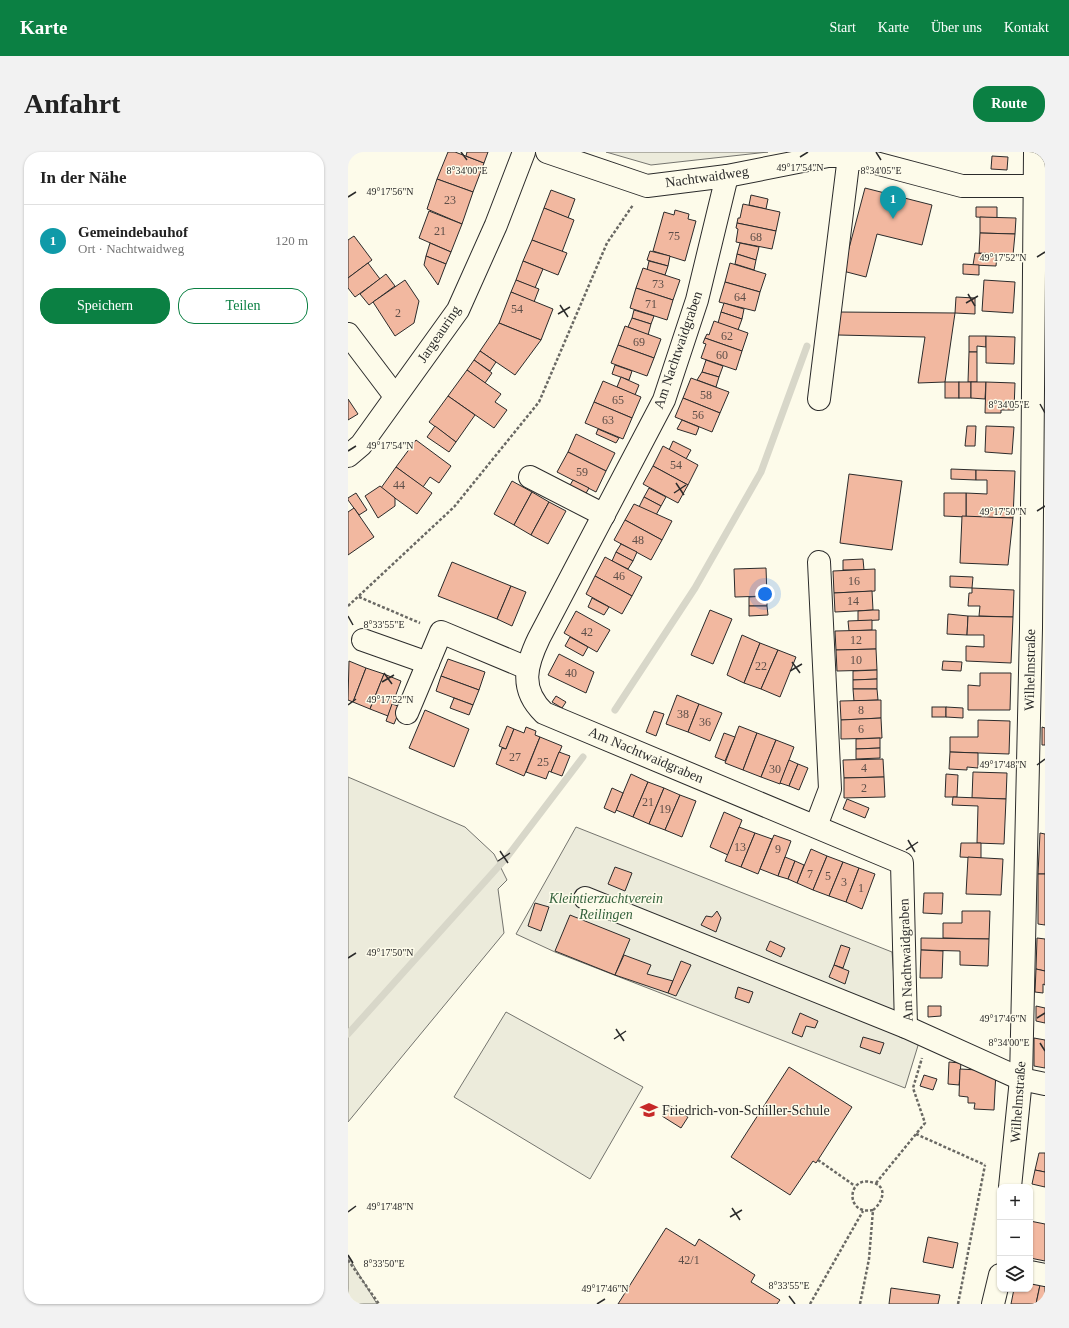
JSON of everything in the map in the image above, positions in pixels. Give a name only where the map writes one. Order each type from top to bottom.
[{"type":"street","name":"Jargeauring","points":[[348,456],[361,445],[458,310],[496,225],[524,152]]},
{"type":"street","name":"Nachtwaidweg","points":[[547,152],[647,186],[727,176],[835,155],[962,186],[1035,186]]},
{"type":"street","name":"Wilhelmstraße","points":[[1011,1178],[1021,1079],[1038,630],[1040,266],[1035,186],[1035,152]]},
{"type":"street","points":[[819,399],[835,155]]},
{"type":"street","name":"Am Nachtwaidgraben","points":[[727,176],[697,300],[664,400],[539,638],[527,668],[527,681],[534,703],[544,713],[902,863],[906,1027],[1021,1079],[1045,1084]]},
{"type":"street","points":[[348,334],[396,396]]},
{"type":"street","points":[[530,477],[604,515]]},
{"type":"street","points":[[816,826],[830,789],[819,562]]},
{"type":"street","points":[[407,713],[441,632],[527,668]]},
{"type":"street","points":[[363,640],[428,663]]},
{"type":"street","points":[[585,898],[906,1027]]},
{"type":"street","points":[[1033,1273],[1045,1275]]},
{"type":"street","points":[[993,1304],[997,1287]]},
{"type":"path","points":[[348,606],[454,507],[540,402],[607,243],[647,186]]},
{"type":"path","points":[[359,597],[441,632]]},
{"type":"path","points":[[876,1183],[926,1123],[913,1088],[928,1038]]},
{"type":"path","points":[[916,1134],[1011,1178]]},
{"type":"path","points":[[818,1160],[855,1186]]},
{"type":"path","points":[[958,1304],[985,1165]]},
{"type":"path","points":[[867,1181],[876,1183],[880,1188],[882,1200],[880,1205],[873,1210],[863,1211],[853,1202],[852,1194],[855,1186],[867,1181]]},
{"type":"path","points":[[860,1304],[869,1259],[873,1210]]},
{"type":"path","points":[[810,1304],[863,1211]]},
{"type":"path","points":[[348,1260],[379,1304]]},
{"type":"green space","points":[[606,152],[768,152],[651,165]]},
{"type":"green space","points":[[348,777],[465,827],[494,854],[507,880],[498,889],[504,933],[348,1122]]},
{"type":"green space","name":"Kleintierzuchtverein Reilingen","points":[[576,827],[892,952],[897,1017],[920,1039],[905,1088],[555,952],[516,934]]},
{"type":"green space","points":[[506,1012],[643,1087],[590,1179],[454,1097]]},
{"type":"green space","points":[[348,1256],[377,1304],[348,1304]]},
{"type":"building","points":[[448,152],[455,152],[484,163],[473,192],[437,179]]},
{"type":"building","points":[[467,152],[488,152],[484,163],[466,156]]},
{"type":"building","points":[[992,156],[1008,157],[1007,170],[991,169]]},
{"type":"building","points":[[437,179],[473,192],[462,224],[427,209]]},
{"type":"building","points":[[865,188],[932,205],[922,245],[877,234],[866,277],[843,271]]},
{"type":"building","points":[[551,190],[575,199],[568,218],[544,208]]},
{"type":"building","points":[[751,195],[768,199],[766,209],[749,205]]},
{"type":"building","points":[[743,204],[780,212],[776,231],[737,223],[738,218],[740,218]]},
{"type":"building","points":[[976,207],[997,207],[997,218],[976,217]]},
{"type":"building","points":[[544,208],[574,220],[562,252],[532,240]]},
{"type":"building","points":[[675,210],[689,214],[688,219],[696,221],[685,261],[653,251],[664,212],[674,215]]},
{"type":"building","points":[[429,211],[462,224],[451,252],[419,238]]},
{"type":"building","points":[[980,217],[1016,218],[1015,234],[980,233]]},
{"type":"building","points":[[737,223],[776,231],[772,249],[736,242],[738,229],[736,228]]},
{"type":"building","points":[[980,233],[1015,234],[1013,255],[979,253]]},
{"type":"building","points":[[354,236],[372,260],[348,278],[348,240]]},
{"type":"building","points":[[532,240],[567,253],[558,275],[523,261]]},
{"type":"building","points":[[430,243],[451,252],[446,264],[426,256]]},
{"type":"building","points":[[740,243],[759,247],[756,260],[737,254]]},
{"type":"building","points":[[650,251],[670,256],[668,266],[647,260]]},
{"type":"building","points":[[975,253],[997,255],[996,266],[973,265]]},
{"type":"building","points":[[737,254],[756,260],[754,270],[735,264]]},
{"type":"building","points":[[426,256],[446,264],[438,285],[424,265]]},
{"type":"building","points":[[523,261],[543,269],[535,288],[516,280]]},
{"type":"building","points":[[649,261],[668,266],[665,275],[647,270]]},
{"type":"building","points":[[368,263],[380,279],[355,297],[348,288],[348,278]]},
{"type":"building","points":[[730,263],[766,274],[760,292],[725,282]]},
{"type":"building","points":[[963,264],[979,265],[979,275],[963,274]]},
{"type":"building","points":[[643,268],[680,280],[673,300],[636,288]]},
{"type":"building","points":[[386,274],[395,286],[369,305],[360,294]]},
{"type":"building","points":[[405,280],[419,301],[414,323],[395,336],[373,302]]},
{"type":"building","points":[[516,280],[539,289],[534,302],[511,292]]},
{"type":"building","points":[[984,280],[1015,282],[1013,313],[982,311]]},
{"type":"building","points":[[725,282],[760,292],[755,311],[719,302]]},
{"type":"building","points":[[636,288],[673,300],[667,320],[630,308]]},
{"type":"building","points":[[511,292],[553,309],[541,340],[499,323]]},
{"type":"building","points":[[956,297],[975,298],[975,314],[955,313]]},
{"type":"building","points":[[724,303],[744,309],[742,319],[721,312]]},
{"type":"building","points":[[634,310],[654,316],[651,324],[632,318]]},
{"type":"building","points":[[721,312],[742,319],[738,330],[718,323]]},
{"type":"building","points":[[839,312],[955,313],[945,382],[918,383],[925,337],[838,335]]},
{"type":"building","points":[[632,318],[651,324],[648,335],[628,327]]},
{"type":"building","points":[[714,321],[748,333],[742,351],[705,338],[707,334],[709,335]]},
{"type":"building","points":[[499,323],[541,340],[515,375],[480,351]]},
{"type":"building","points":[[625,326],[661,339],[654,358],[618,345]]},
{"type":"building","points":[[969,336],[986,336],[986,347],[977,346],[977,352],[969,352]]},
{"type":"building","points":[[986,336],[1015,337],[1014,364],[986,363]]},
{"type":"building","points":[[705,338],[742,351],[736,370],[701,358],[706,344],[703,343]]},
{"type":"building","points":[[618,345],[654,358],[647,376],[611,363]]},
{"type":"building","points":[[480,351],[496,362],[490,371],[474,360]]},
{"type":"building","points":[[969,352],[977,352],[977,382],[968,382]]},
{"type":"building","points":[[474,360],[492,373],[485,383],[467,370]]},
{"type":"building","points":[[706,360],[723,366],[719,377],[702,372]]},
{"type":"building","points":[[615,365],[632,371],[629,380],[612,374]]},
{"type":"building","points":[[467,370],[501,394],[495,402],[507,410],[494,428],[448,396]]},
{"type":"building","points":[[702,372],[719,377],[716,387],[697,380]]},
{"type":"building","points":[[621,377],[639,385],[635,395],[617,387]]},
{"type":"building","points":[[691,378],[729,392],[720,413],[683,398]]},
{"type":"building","points":[[603,381],[641,397],[632,418],[594,402]]},
{"type":"building","points":[[945,382],[959,382],[959,398],[945,398]]},
{"type":"building","points":[[959,382],[971,382],[971,398],[959,398]]},
{"type":"building","points":[[971,382],[986,382],[985,399],[971,398]]},
{"type":"building","points":[[986,382],[1015,383],[1014,410],[1001,410],[1001,413],[985,413]]},
{"type":"building","points":[[448,396],[475,415],[456,442],[429,422]]},
{"type":"building","points":[[683,398],[720,413],[712,432],[675,417]]},
{"type":"building","points":[[348,399],[358,414],[348,420]]},
{"type":"building","points":[[594,402],[632,418],[623,439],[585,423]]},
{"type":"building","points":[[682,420],[699,427],[696,435],[677,429]]},
{"type":"building","points":[[435,426],[456,442],[449,452],[427,437]]},
{"type":"building","points":[[967,426],[976,426],[975,446],[965,446]]},
{"type":"building","points":[[986,426],[1014,427],[1012,454],[985,452]]},
{"type":"building","points":[[598,429],[619,438],[616,443],[596,434]]},
{"type":"building","points":[[576,434],[615,453],[606,471],[568,452]]},
{"type":"building","points":[[416,440],[451,466],[439,483],[430,477],[423,487],[396,467]]},
{"type":"building","points":[[673,441],[691,450],[686,459],[669,450]]},
{"type":"building","points":[[663,446],[698,465],[688,485],[653,466]]},
{"type":"building","points":[[568,452],[606,471],[596,492],[557,472]]},
{"type":"building","points":[[653,466],[688,485],[678,503],[643,484]]},
{"type":"building","points":[[396,467],[432,493],[417,514],[381,488]]},
{"type":"building","points":[[951,469],[976,470],[976,480],[951,479]]},
{"type":"building","points":[[976,470],[1015,471],[1013,518],[966,517],[966,493],[987,494],[987,480],[976,480]]},
{"type":"building","points":[[849,474],[902,481],[892,550],[840,543]]},
{"type":"building","points":[[573,480],[589,488],[585,495],[569,487]]},
{"type":"building","points":[[512,481],[532,492],[514,525],[494,514]]},
{"type":"building","points":[[380,486],[395,498],[395,506],[378,518],[365,496]]},
{"type":"building","points":[[649,488],[666,497],[661,506],[644,497]]},
{"type":"building","points":[[532,492],[549,502],[531,535],[514,525]]},
{"type":"building","points":[[356,493],[367,510],[359,515],[348,500],[348,498]]},
{"type":"building","points":[[944,493],[966,493],[966,517],[944,516]]},
{"type":"building","points":[[644,497],[661,506],[656,515],[639,507]]},
{"type":"building","points":[[549,502],[566,511],[548,544],[531,535]]},
{"type":"building","points":[[634,504],[672,521],[662,540],[625,520]]},
{"type":"building","points":[[354,508],[374,537],[348,555],[348,512]]},
{"type":"building","points":[[962,516],[1013,518],[1008,565],[960,563]]},
{"type":"building","points":[[625,520],[662,540],[651,560],[614,540]]},
{"type":"building","points":[[621,544],[637,552],[633,561],[616,552]]},
{"type":"building","points":[[616,552],[633,561],[628,569],[612,561]]},
{"type":"building","points":[[605,557],[642,577],[632,596],[595,576]]},
{"type":"building","points":[[863,559],[864,570],[843,570],[843,560]]},
{"type":"building","points":[[452,562],[511,586],[497,619],[438,596]]},
{"type":"building","points":[[766,568],[767,596],[735,597],[734,569]]},
{"type":"building","points":[[875,569],[875,591],[834,593],[833,571]]},
{"type":"building","points":[[595,576],[632,596],[622,614],[586,594]]},
{"type":"building","points":[[950,576],[973,577],[972,588],[950,587]]},
{"type":"building","points":[[511,586],[526,592],[512,626],[497,619]]},
{"type":"building","points":[[972,588],[1014,590],[1013,617],[979,616],[980,606],[968,606],[969,593],[972,593]]},
{"type":"building","points":[[872,591],[873,610],[835,612],[834,593]]},
{"type":"building","points":[[767,596],[767,606],[749,606],[749,597]]},
{"type":"building","points":[[592,598],[609,607],[604,615],[588,607]]},
{"type":"building","points":[[749,606],[767,606],[768,615],[749,616]]},
{"type":"building","points":[[710,610],[732,619],[713,664],[691,655]]},
{"type":"building","points":[[879,610],[879,620],[858,621],[858,611]]},
{"type":"building","points":[[576,611],[610,630],[597,652],[564,633]]},
{"type":"building","points":[[948,614],[968,616],[967,635],[947,634]]},
{"type":"building","points":[[968,616],[1013,617],[1011,663],[966,661],[966,646],[984,647],[984,635],[967,635]]},
{"type":"building","points":[[872,620],[872,630],[849,631],[848,621]]},
{"type":"building","points":[[876,630],[876,649],[836,650],[835,631]]},
{"type":"building","points":[[742,635],[760,643],[744,683],[727,675]]},
{"type":"building","points":[[570,637],[588,647],[583,656],[565,646]]},
{"type":"building","points":[[760,643],[778,650],[761,689],[744,683]]},
{"type":"building","points":[[876,649],[877,670],[837,671],[836,650]]},
{"type":"building","points":[[778,650],[796,657],[780,697],[761,689]]},
{"type":"building","points":[[559,654],[594,672],[586,693],[548,675]]},
{"type":"building","points":[[448,659],[485,672],[479,690],[441,676]]},
{"type":"building","points":[[349,661],[366,668],[353,702],[348,700]]},
{"type":"building","points":[[943,661],[962,662],[961,671],[942,670]]},
{"type":"building","points":[[366,668],[384,674],[370,709],[353,702]]},
{"type":"building","points":[[877,670],[877,679],[853,680],[853,671]]},
{"type":"building","points":[[980,673],[1011,673],[1010,710],[968,710],[968,685],[980,686]]},
{"type":"building","points":[[384,674],[401,681],[388,716],[370,709]]},
{"type":"building","points":[[441,676],[479,690],[473,705],[436,691]]},
{"type":"building","points":[[877,679],[877,689],[853,689],[853,680]]},
{"type":"building","points":[[853,689],[877,689],[878,700],[854,701]]},
{"type":"building","points":[[677,695],[699,704],[688,732],[666,724]]},
{"type":"building","points":[[556,696],[566,702],[562,708],[552,702]]},
{"type":"building","points":[[454,698],[473,705],[469,715],[450,708]]},
{"type":"building","points":[[881,700],[881,718],[841,720],[840,701]]},
{"type":"building","points":[[392,704],[401,707],[394,724],[386,721]]},
{"type":"building","points":[[699,704],[722,713],[710,741],[688,732]]},
{"type":"building","points":[[932,707],[946,707],[946,717],[932,717]]},
{"type":"building","points":[[946,707],[963,708],[963,718],[946,717]]},
{"type":"building","points":[[425,710],[469,729],[454,767],[409,748]]},
{"type":"building","points":[[654,711],[664,714],[656,736],[646,732]]},
{"type":"building","points":[[881,718],[882,738],[841,739],[841,720]]},
{"type":"building","points":[[978,720],[1010,721],[1009,754],[950,752],[950,737],[978,737]]},
{"type":"building","points":[[507,726],[514,729],[506,749],[499,746]]},
{"type":"building","points":[[739,726],[757,733],[743,770],[725,763]]},
{"type":"building","points":[[526,727],[536,731],[535,735],[540,737],[524,776],[496,764],[502,748],[506,749],[514,729],[524,733]]},
{"type":"building","points":[[1042,727],[1045,728],[1045,745],[1042,745]]},
{"type":"building","points":[[724,733],[735,737],[725,761],[715,757]]},
{"type":"building","points":[[757,733],[776,740],[761,777],[743,770]]},
{"type":"building","points":[[540,737],[562,746],[551,772],[549,771],[546,779],[526,772]]},
{"type":"building","points":[[880,738],[880,748],[856,749],[856,739]]},
{"type":"building","points":[[776,740],[794,747],[780,784],[761,777]]},
{"type":"building","points":[[880,748],[880,758],[856,759],[856,749]]},
{"type":"building","points":[[559,752],[570,756],[562,776],[551,772]]},
{"type":"building","points":[[950,752],[978,753],[978,768],[967,767],[967,770],[949,769]]},
{"type":"building","points":[[883,759],[884,777],[844,778],[843,760]]},
{"type":"building","points":[[789,760],[798,764],[789,786],[780,783]]},
{"type":"building","points":[[798,764],[808,768],[799,790],[789,786]]},
{"type":"building","points":[[973,772],[1007,773],[1006,799],[972,798]]},
{"type":"building","points":[[631,774],[648,782],[633,817],[616,810]]},
{"type":"building","points":[[946,774],[958,775],[957,797],[945,797]]},
{"type":"building","points":[[884,777],[885,797],[844,798],[844,778]]},
{"type":"building","points":[[648,782],[664,788],[649,824],[633,817]]},
{"type":"building","points":[[612,788],[623,793],[615,813],[604,808]]},
{"type":"building","points":[[664,788],[680,795],[665,830],[649,824]]},
{"type":"building","points":[[680,795],[696,801],[682,837],[665,830]]},
{"type":"building","points":[[953,797],[1006,799],[1004,844],[977,843],[978,806],[952,805]]},
{"type":"building","points":[[847,799],[869,808],[865,818],[843,809]]},
{"type":"building","points":[[724,812],[742,820],[728,855],[710,847]]},
{"type":"building","points":[[739,827],[755,833],[741,867],[725,861]]},
{"type":"building","points":[[755,833],[772,839],[758,874],[741,867]]},
{"type":"building","points":[[1040,833],[1045,834],[1045,874],[1038,874]]},
{"type":"building","points":[[774,835],[791,841],[778,876],[760,869]]},
{"type":"building","points":[[961,843],[981,843],[981,858],[960,857]]},
{"type":"building","points":[[811,849],[827,856],[813,890],[797,883]]},
{"type":"building","points":[[827,856],[843,862],[829,896],[813,890]]},
{"type":"building","points":[[785,857],[795,861],[788,879],[778,876]]},
{"type":"building","points":[[968,857],[1003,859],[1001,895],[966,894]]},
{"type":"building","points":[[795,861],[804,865],[797,883],[788,879]]},
{"type":"building","points":[[843,862],[859,868],[846,902],[829,896]]},
{"type":"building","points":[[615,867],[632,873],[625,891],[608,884]]},
{"type":"building","points":[[859,868],[875,874],[862,909],[846,902]]},
{"type":"building","points":[[1038,874],[1045,874],[1045,925],[1038,924]]},
{"type":"building","points":[[924,893],[943,893],[942,914],[923,913]]},
{"type":"building","points":[[535,903],[549,907],[541,931],[528,926]]},
{"type":"building","points":[[717,911],[721,918],[716,932],[701,925],[706,916],[712,917]]},
{"type":"building","points":[[962,911],[990,911],[989,939],[943,938],[943,923],[962,923]]},
{"type":"building","points":[[570,915],[630,939],[615,975],[555,951]]},
{"type":"building","points":[[921,938],[989,939],[988,966],[960,965],[960,951],[921,950]]},
{"type":"building","points":[[1037,938],[1045,939],[1045,971],[1036,969]]},
{"type":"building","points":[[770,941],[785,948],[781,957],[766,950]]},
{"type":"building","points":[[841,945],[850,948],[843,968],[834,965]]},
{"type":"building","points":[[921,950],[943,951],[942,978],[920,978]]},
{"type":"building","points":[[624,955],[651,965],[647,974],[673,981],[668,993],[615,975]]},
{"type":"building","points":[[681,961],[691,965],[676,996],[668,993]]},
{"type":"building","points":[[834,965],[849,971],[845,984],[829,977]]},
{"type":"building","points":[[1036,969],[1045,971],[1045,985],[1043,984],[1043,993],[1035,992]]},
{"type":"building","points":[[738,987],[753,992],[749,1003],[735,998]]},
{"type":"building","points":[[928,1006],[941,1006],[941,1016],[928,1017]]},
{"type":"building","points":[[1036,1006],[1045,1008],[1045,1023],[1036,1021]]},
{"type":"building","points":[[800,1013],[818,1021],[815,1028],[806,1026],[802,1037],[792,1033]]},
{"type":"building","points":[[863,1037],[884,1043],[880,1054],[860,1047]]},
{"type":"building","points":[[1034,1038],[1045,1040],[1045,1068],[1034,1066]]},
{"type":"building","points":[[949,1062],[961,1063],[959,1085],[948,1084]]},
{"type":"building","points":[[789,1067],[852,1107],[816,1163],[813,1161],[790,1195],[731,1157]]},
{"type":"building","points":[[960,1069],[996,1071],[994,1110],[974,1109],[975,1103],[968,1103],[968,1097],[959,1096]]},
{"type":"building","points":[[924,1075],[937,1079],[933,1090],[920,1086]]},
{"type":"building","points":[[669,1105],[688,1117],[681,1128],[662,1116]]},
{"type":"building","points":[[1039,1153],[1045,1153],[1045,1172],[1035,1170]]},
{"type":"building","points":[[1035,1170],[1045,1172],[1045,1187],[1032,1184]]},
{"type":"building","points":[[1033,1222],[1045,1224],[1045,1261],[1033,1259]]},
{"type":"building","points":[[666,1228],[695,1246],[699,1239],[755,1275],[751,1282],[780,1300],[777,1304],[618,1304]]},
{"type":"building","points":[[928,1237],[958,1243],[953,1268],[923,1262]]},
{"type":"building","points":[[1033,1284],[1040,1285],[1036,1304],[1011,1304],[1013,1292],[1033,1292]]},
{"type":"building","points":[[1040,1285],[1045,1286],[1045,1304],[1036,1304]]},
{"type":"building","points":[[891,1288],[940,1295],[938,1304],[889,1304]]},
{"type":"waterway","points":[[615,710],[695,588],[761,472],[807,346]]},
{"type":"waterway","points":[[348,1034],[507,857],[583,757]]},
{"type":"place","name":"Gemeindebauhof","points":[[893,219]]},
{"type":"place","name":"Friedrich-von-Schiller-Schule","points":[[649,1110]]}]
